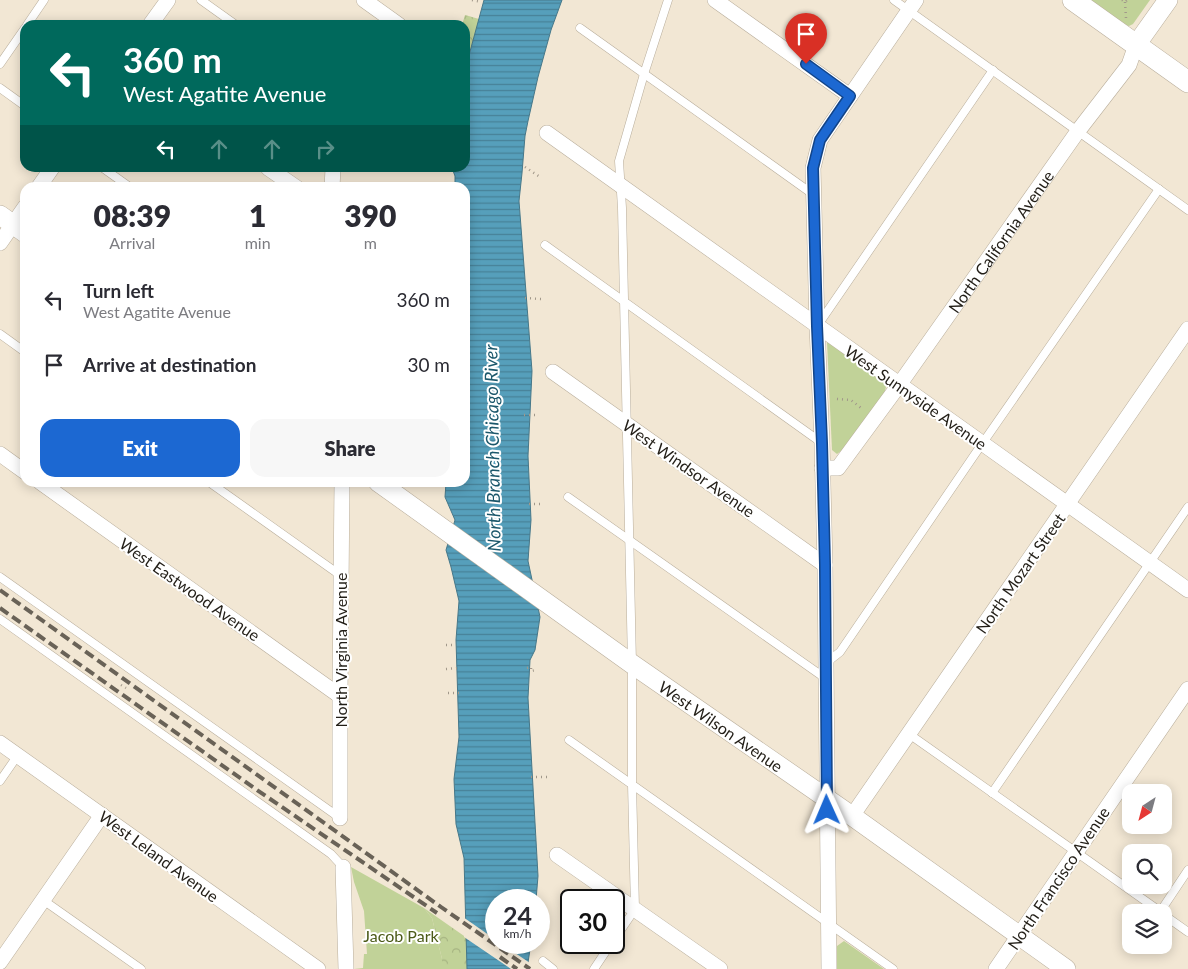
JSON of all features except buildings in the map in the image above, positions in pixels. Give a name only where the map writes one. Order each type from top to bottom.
[{"type":"main road","points":[[1072,0],[1188,82]]},
{"type":"street","points":[[154,20],[168,0]]},
{"type":"street","points":[[364,0],[387,20]]},
{"type":"street","points":[[715,0],[850,96]]},
{"type":"street","name":"North California Avenue","points":[[822,468],[838,468],[899,385],[1078,131],[1130,65],[1136,45],[1168,0]]},
{"type":"street","points":[[829,969],[825,565],[813,168],[820,140],[912,5]]},
{"type":"street","name":"West Sunnyside Avenue","points":[[547,133],[1188,590]]},
{"type":"street","points":[[274,172],[288,182]]},
{"type":"street","points":[[0,243],[13,224]]},
{"type":"street","name":"North Mozart Street","points":[[852,816],[1188,329]]},
{"type":"street","name":"West Windsor Avenue","points":[[553,372],[825,565]]},
{"type":"street","points":[[0,454],[20,468]]},
{"type":"street","name":"West Eastwood Avenue","points":[[47,487],[340,696]]},
{"type":"street","name":"North Virginia Avenue","points":[[340,818],[342,487]]},
{"type":"street","name":"West Wilson Avenue","points":[[385,487],[632,664],[852,816],[1066,969]]},
{"type":"street","name":"North Francisco Avenue","points":[[996,969],[1188,689]]},
{"type":"street","name":"West Leland Avenue","points":[[0,743],[318,969]]},
{"type":"street","points":[[0,962],[102,815]]},
{"type":"street","points":[[557,855],[720,969]]},
{"type":"street","points":[[343,867],[346,969]]},
{"type":"lane","points":[[30,20],[44,0]]},
{"type":"lane","points":[[201,0],[229,20]]},
{"type":"lane","points":[[625,923],[634,909],[630,541],[622,208],[619,161],[668,0]]},
{"type":"lane","points":[[894,0],[912,5],[993,70],[1188,210]]},
{"type":"lane","points":[[580,28],[814,195]]},
{"type":"lane","points":[[0,64],[20,35]]},
{"type":"lane","points":[[817,326],[993,70]]},
{"type":"lane","points":[[0,88],[20,102]]},
{"type":"lane","points":[[109,172],[123,182]]},
{"type":"lane","points":[[568,497],[630,541],[825,671],[840,652],[1159,189]]},
{"type":"lane","points":[[545,245],[822,443]]},
{"type":"lane","points":[[0,334],[20,348]]},
{"type":"lane","points":[[217,487],[341,576]]},
{"type":"lane","points":[[992,793],[1188,507]]},
{"type":"lane","points":[[0,577],[340,818]]},
{"type":"lane","points":[[0,619],[331,854],[343,867]]},
{"type":"lane","points":[[909,734],[1149,904]]},
{"type":"lane","points":[[570,740],[893,969]]},
{"type":"lane","points":[[0,781],[18,755]]},
{"type":"lane","points":[[1167,904],[1188,870]]},
{"type":"lane","points":[[43,900],[141,969]]},
{"type":"lane","points":[[1172,920],[1188,932]]},
{"type":"lane","points":[[594,969],[604,954]]},
{"type":"lane","points":[[543,961],[554,969]]},
{"type":"path","points":[[472,0],[481,2]]},
{"type":"path","points":[[1125,1],[1126,20]]},
{"type":"path","points":[[525,167],[540,177]]},
{"type":"path","points":[[525,298],[541,299]]},
{"type":"path","points":[[837,400],[851,400],[861,408]]},
{"type":"path","points":[[524,415],[537,416]]},
{"type":"path","points":[[528,504],[542,504]]},
{"type":"path","points":[[446,645],[455,645]]},
{"type":"path","points":[[446,669],[459,668]]},
{"type":"path","points":[[527,668],[531,668],[531,671],[536,670]]},
{"type":"path","points":[[121,685],[126,688]]},
{"type":"path","points":[[448,693],[460,693]]},
{"type":"path","points":[[531,777],[547,776]]},
{"type":"green space","points":[[1090,0],[1150,0],[1133,24],[1129,26]]},
{"type":"green space","points":[[465,15],[479,19],[470,52],[470,20],[464,20]]},
{"type":"green space","points":[[827,342],[884,381],[886,387],[884,394],[837,454],[832,450]]},
{"type":"green space","name":"Jacob Park","points":[[351,867],[424,908],[432,918],[442,959],[442,969],[354,969],[363,968],[364,954],[367,954],[364,911]]},
{"type":"green space","points":[[424,908],[467,938],[467,969],[442,969],[442,959],[432,918]]},
{"type":"green space","points":[[844,941],[884,969],[837,969],[837,946]]},
{"type":"water","name":"North Branch Chicago River","points":[[484,0],[562,0],[551,30],[528,121],[519,201],[532,371],[528,456],[531,520],[528,561],[540,617],[535,650],[530,660],[528,698],[538,876],[537,889],[485,889],[485,954],[529,954],[527,969],[467,969],[464,858],[456,824],[454,779],[459,737],[456,640],[459,601],[446,550],[455,520],[445,497],[446,487],[470,487],[470,182],[455,182],[454,172],[470,172],[470,52]]},
{"type":"pier","points":[[463,917],[485,932],[485,951],[464,937]]},
{"type":"pier","points":[[489,954],[516,954],[530,963],[530,969],[511,969]]},
{"type":"railway","points":[[0,590],[530,969]]},
{"type":"railway","points":[[0,608],[257,790],[437,913]]},
{"type":"railway","points":[[500,957],[517,969]]},
{"type":"route","points":[[806,64],[850,96],[820,140],[813,168],[825,565],[827,810]]}]
